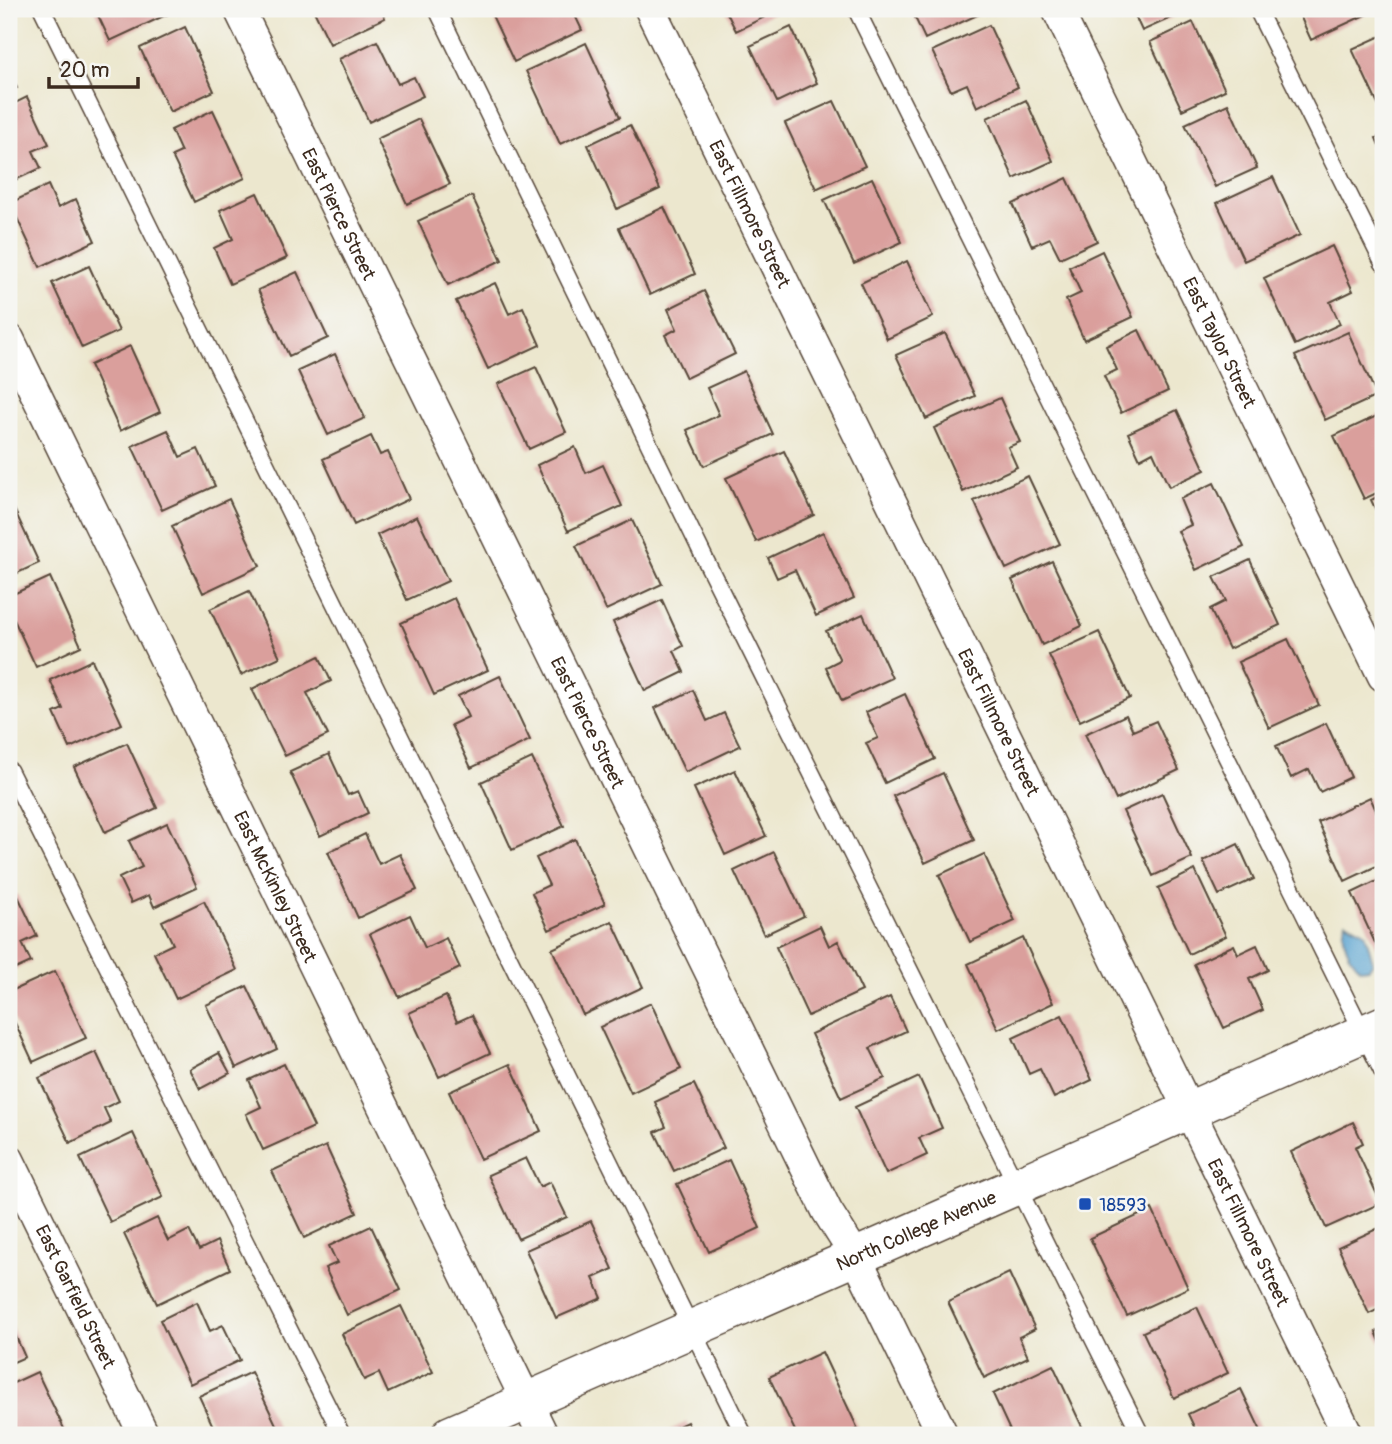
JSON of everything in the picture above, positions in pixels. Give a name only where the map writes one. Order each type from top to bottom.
[{"type":"street","name":"East Pierce Street","points":[[239,9],[827,1211],[856,1257],[943,1435]]},
{"type":"street","name":"East Fillmore Street","points":[[650,9],[1348,1435]]},
{"type":"street","name":"East Taylor Street","points":[[1058,9],[1383,676]]},
{"type":"street","name":"East McKinley Street","points":[[9,339],[543,1435]]},
{"type":"street","name":"North College Avenue","points":[[450,1435],[1374,1030]]},
{"type":"street","name":"East Garfield Street","points":[[9,1160],[144,1435]]},
{"type":"lane","points":[[42,9],[744,1435]]},
{"type":"lane","points":[[437,9],[704,557],[1019,1185],[1141,1435]]},
{"type":"lane","points":[[856,9],[1374,1030],[1383,1073]]},
{"type":"lane","points":[[1257,9],[1383,263]]},
{"type":"lane","points":[[9,770],[342,1435]]},
{"type":"water","points":[[1346,922],[1365,932],[1373,962],[1369,968],[1361,969],[1349,953],[1344,934]]},
{"type":"building","points":[[95,9],[165,9],[168,14],[110,41]]},
{"type":"building","points":[[313,9],[381,9],[385,18],[330,44]]},
{"type":"building","points":[[489,9],[572,9],[582,30],[514,62]]},
{"type":"building","points":[[725,9],[781,9],[736,31]]},
{"type":"building","points":[[911,9],[983,9],[984,12],[925,39]]},
{"type":"building","points":[[1132,9],[1180,9],[1182,13],[1142,31]]},
{"type":"building","points":[[1297,9],[1378,9],[1311,40]]},
{"type":"building","points":[[1193,22],[1225,90],[1182,110],[1150,42]]},
{"type":"building","points":[[989,25],[1018,87],[977,107],[967,84],[951,91],[932,51]]},
{"type":"building","points":[[185,27],[214,91],[170,112],[140,48]]},
{"type":"building","points":[[791,27],[817,83],[777,102],[750,46]]},
{"type":"building","points":[[1383,35],[1383,108],[1380,109],[1352,49]]},
{"type":"building","points":[[377,41],[398,84],[414,77],[423,96],[369,122],[339,59]]},
{"type":"building","points":[[586,43],[620,117],[560,144],[526,71]]},
{"type":"building","points":[[9,70],[17,88],[9,92]]},
{"type":"building","points":[[27,97],[49,144],[33,151],[41,168],[9,183],[9,106]]},
{"type":"building","points":[[1026,100],[1053,161],[1014,179],[987,118]]},
{"type":"building","points":[[834,101],[865,166],[816,189],[785,123]]},
{"type":"building","points":[[1228,104],[1257,168],[1215,187],[1185,124]]},
{"type":"building","points":[[213,110],[245,178],[194,202],[172,156],[181,152],[171,130]]},
{"type":"building","points":[[419,119],[450,184],[407,204],[377,139]]},
{"type":"building","points":[[630,125],[660,189],[617,209],[588,145]]},
{"type":"building","points":[[1383,135],[1383,155],[1376,138]]},
{"type":"building","points":[[1273,177],[1300,235],[1244,261],[1217,203]]},
{"type":"building","points":[[872,178],[902,242],[854,264],[824,200]]},
{"type":"building","points":[[1067,178],[1097,241],[1060,258],[1050,238],[1032,246],[1013,204]]},
{"type":"building","points":[[48,185],[58,208],[76,199],[95,241],[40,267],[10,203]]},
{"type":"building","points":[[257,193],[287,258],[230,284],[214,248],[233,239],[220,210]]},
{"type":"building","points":[[472,196],[502,260],[448,285],[418,221]]},
{"type":"building","points":[[664,207],[695,274],[650,295],[619,228]]},
{"type":"building","points":[[1332,246],[1353,291],[1330,302],[1340,324],[1295,345],[1264,278]]},
{"type":"building","points":[[1102,251],[1133,317],[1084,340],[1066,300],[1081,293],[1069,267]]},
{"type":"building","points":[[907,261],[933,317],[887,339],[861,283]]},
{"type":"building","points":[[89,266],[119,331],[82,348],[52,283]]},
{"type":"building","points":[[297,272],[328,338],[289,356],[258,290]]},
{"type":"building","points":[[495,283],[509,314],[523,307],[540,345],[488,369],[456,301]]},
{"type":"building","points":[[704,291],[735,354],[686,378],[665,335],[677,329],[668,309]]},
{"type":"building","points":[[1139,330],[1168,391],[1121,413],[1104,376],[1117,370],[1106,346]]},
{"type":"building","points":[[1348,332],[1377,396],[1325,420],[1295,356]]},
{"type":"building","points":[[945,333],[975,396],[926,419],[896,355]]},
{"type":"building","points":[[130,346],[160,412],[120,431],[90,365]]},
{"type":"building","points":[[335,354],[365,418],[328,435],[298,371]]},
{"type":"building","points":[[536,367],[566,432],[529,449],[498,384]]},
{"type":"building","points":[[744,371],[773,434],[704,466],[687,430],[719,415],[707,388]]},
{"type":"building","points":[[1000,398],[1020,442],[1008,447],[1017,467],[963,492],[934,428]]},
{"type":"building","points":[[1177,410],[1205,470],[1169,487],[1153,452],[1140,459],[1128,433]]},
{"type":"building","points":[[1383,413],[1383,490],[1364,499],[1334,436]]},
{"type":"building","points":[[168,430],[180,457],[198,449],[215,486],[162,510],[132,446]]},
{"type":"building","points":[[371,436],[380,455],[388,452],[409,499],[354,525],[323,459]]},
{"type":"building","points":[[575,447],[586,473],[603,465],[622,506],[568,531],[537,465]]},
{"type":"building","points":[[784,451],[814,515],[756,542],[726,478]]},
{"type":"building","points":[[1028,476],[1060,544],[1006,569],[974,501]]},
{"type":"building","points":[[1214,483],[1244,547],[1196,570],[1178,531],[1191,525],[1180,499]]},
{"type":"building","points":[[1383,494],[1383,525],[1371,500]]},
{"type":"building","points":[[9,498],[39,563],[9,577]]},
{"type":"building","points":[[229,499],[260,566],[203,593],[172,526]]},
{"type":"building","points":[[417,516],[448,581],[407,600],[377,535]]},
{"type":"building","points":[[632,520],[662,584],[606,610],[576,546]]},
{"type":"building","points":[[823,532],[854,598],[816,616],[795,570],[777,578],[768,558]]},
{"type":"building","points":[[1250,560],[1280,625],[1229,649],[1210,609],[1226,601],[1214,577]]},
{"type":"building","points":[[1052,561],[1082,626],[1042,645],[1012,580]]},
{"type":"building","points":[[50,577],[81,646],[36,667],[9,609],[9,596]]},
{"type":"building","points":[[249,591],[280,657],[241,675],[210,609]]},
{"type":"building","points":[[454,598],[488,670],[434,695],[401,623]]},
{"type":"building","points":[[662,600],[683,646],[674,651],[684,672],[645,691],[613,622]]},
{"type":"building","points":[[863,614],[892,678],[842,701],[826,667],[840,660],[826,631]]},
{"type":"building","points":[[1099,632],[1130,698],[1080,721],[1049,655]]},
{"type":"building","points":[[1288,639],[1319,705],[1269,728],[1238,662]]},
{"type":"building","points":[[319,656],[331,681],[307,693],[328,735],[285,756],[252,689]]},
{"type":"building","points":[[92,660],[122,724],[70,748],[54,713],[63,709],[50,680]]},
{"type":"building","points":[[500,676],[530,740],[471,768],[451,725],[468,717],[458,696]]},
{"type":"building","points":[[693,690],[707,721],[724,713],[740,746],[685,772],[655,708]]},
{"type":"building","points":[[905,694],[935,759],[885,783],[866,743],[878,738],[866,712]]},
{"type":"building","points":[[1126,715],[1133,731],[1156,721],[1179,770],[1116,800],[1085,734]]},
{"type":"building","points":[[1326,723],[1351,777],[1320,792],[1309,769],[1291,778],[1276,746]]},
{"type":"building","points":[[127,743],[157,808],[105,832],[74,767]]},
{"type":"building","points":[[329,754],[348,795],[358,791],[368,813],[320,836],[290,772]]},
{"type":"building","points":[[532,758],[564,826],[512,850],[481,782]]},
{"type":"building","points":[[735,770],[766,836],[725,855],[694,788]]},
{"type":"building","points":[[943,773],[974,840],[925,863],[893,796]]},
{"type":"building","points":[[1162,793],[1192,858],[1153,876],[1123,811]]},
{"type":"building","points":[[1370,797],[1383,826],[1383,863],[1345,881],[1318,822]]},
{"type":"building","points":[[167,823],[197,887],[154,907],[149,895],[131,903],[119,878],[142,867],[129,841]]},
{"type":"building","points":[[365,834],[379,864],[400,854],[417,890],[358,918],[328,852]]},
{"type":"building","points":[[575,839],[605,904],[549,930],[532,893],[549,885],[536,858]]},
{"type":"building","points":[[1238,844],[1254,879],[1219,895],[1203,861]]},
{"type":"building","points":[[774,852],[804,916],[764,935],[734,871]]},
{"type":"building","points":[[984,854],[1015,921],[970,942],[939,875]]},
{"type":"building","points":[[1195,870],[1226,936],[1189,954],[1158,888]]},
{"type":"building","points":[[1383,878],[1383,960],[1352,893]]},
{"type":"building","points":[[17,894],[37,936],[22,943],[31,962],[9,972],[9,898]]},
{"type":"building","points":[[204,901],[237,970],[176,999],[154,953],[173,944],[162,921]]},
{"type":"building","points":[[410,915],[425,948],[446,938],[460,968],[399,997],[370,934]]},
{"type":"building","points":[[612,921],[643,987],[583,1015],[552,949]]},
{"type":"building","points":[[820,926],[829,946],[838,941],[862,991],[808,1016],[776,947]]},
{"type":"building","points":[[1023,938],[1053,1003],[998,1029],[968,964]]},
{"type":"building","points":[[1234,945],[1238,954],[1257,945],[1268,970],[1249,979],[1263,1010],[1224,1028],[1194,964]]},
{"type":"building","points":[[55,971],[86,1038],[33,1062],[9,1010],[9,992]]},
{"type":"building","points":[[247,986],[277,1049],[236,1068],[206,1005]]},
{"type":"building","points":[[446,996],[457,1022],[472,1015],[490,1053],[439,1077],[409,1013]]},
{"type":"building","points":[[890,997],[906,1031],[870,1048],[885,1078],[841,1098],[811,1034]]},
{"type":"building","points":[[651,1003],[681,1069],[631,1093],[600,1027]]},
{"type":"building","points":[[1062,1015],[1092,1080],[1054,1098],[1040,1069],[1029,1074],[1013,1038]]},
{"type":"building","points":[[96,1052],[119,1101],[104,1108],[111,1123],[70,1143],[39,1078]]},
{"type":"building","points":[[219,1053],[230,1073],[200,1089],[190,1069]]},
{"type":"building","points":[[284,1064],[314,1127],[263,1150],[246,1114],[261,1107],[249,1080]]},
{"type":"building","points":[[510,1064],[541,1131],[480,1159],[449,1092]]},
{"type":"building","points":[[919,1077],[942,1128],[919,1138],[927,1155],[886,1174],[855,1107]]},
{"type":"building","points":[[694,1084],[724,1148],[674,1171],[655,1132],[666,1127],[655,1102]]},
{"type":"building","points":[[1353,1122],[1363,1143],[1355,1147],[1381,1203],[1326,1228],[1291,1152]]},
{"type":"building","points":[[133,1133],[163,1197],[110,1222],[80,1158]]},
{"type":"building","points":[[326,1146],[357,1213],[304,1238],[272,1171]]},
{"type":"building","points":[[526,1158],[540,1187],[550,1182],[567,1217],[518,1239],[488,1175]]},
{"type":"building","points":[[729,1160],[760,1228],[709,1252],[677,1184]]},
{"type":"building","points":[[1152,1209],[1188,1288],[1127,1316],[1090,1238]]},
{"type":"building","points":[[157,1218],[168,1241],[189,1230],[199,1250],[217,1241],[230,1269],[157,1304],[124,1234]]},
{"type":"building","points":[[591,1221],[613,1269],[593,1278],[602,1298],[556,1318],[526,1250]]},
{"type":"building","points":[[371,1226],[401,1290],[347,1315],[325,1268],[337,1263],[329,1246]]},
{"type":"building","points":[[1383,1226],[1383,1307],[1369,1314],[1338,1247]]},
{"type":"building","points":[[1009,1273],[1035,1329],[1019,1337],[1028,1357],[984,1378],[948,1302]]},
{"type":"building","points":[[197,1302],[210,1331],[223,1325],[240,1360],[190,1384],[160,1320]]},
{"type":"building","points":[[401,1306],[433,1372],[388,1393],[379,1373],[364,1380],[342,1334]]},
{"type":"building","points":[[1197,1307],[1228,1373],[1174,1398],[1143,1332]]},
{"type":"building","points":[[9,1321],[25,1357],[9,1364]]},
{"type":"building","points":[[1383,1329],[1383,1348],[1376,1332]]},
{"type":"building","points":[[822,1352],[858,1429],[845,1435],[797,1435],[769,1377]]},
{"type":"building","points":[[1053,1365],[1086,1435],[1012,1435],[993,1394]]},
{"type":"building","points":[[37,1372],[67,1435],[9,1435],[9,1422],[12,1421],[9,1413],[9,1385]]},
{"type":"building","points":[[251,1372],[281,1435],[217,1435],[199,1396]]},
{"type":"building","points":[[1241,1389],[1263,1435],[1198,1435],[1188,1414]]},
{"type":"building","points":[[687,1422],[693,1435],[659,1435]]},
{"type":"place","name":"18593","points":[[1085,1204]]}]
